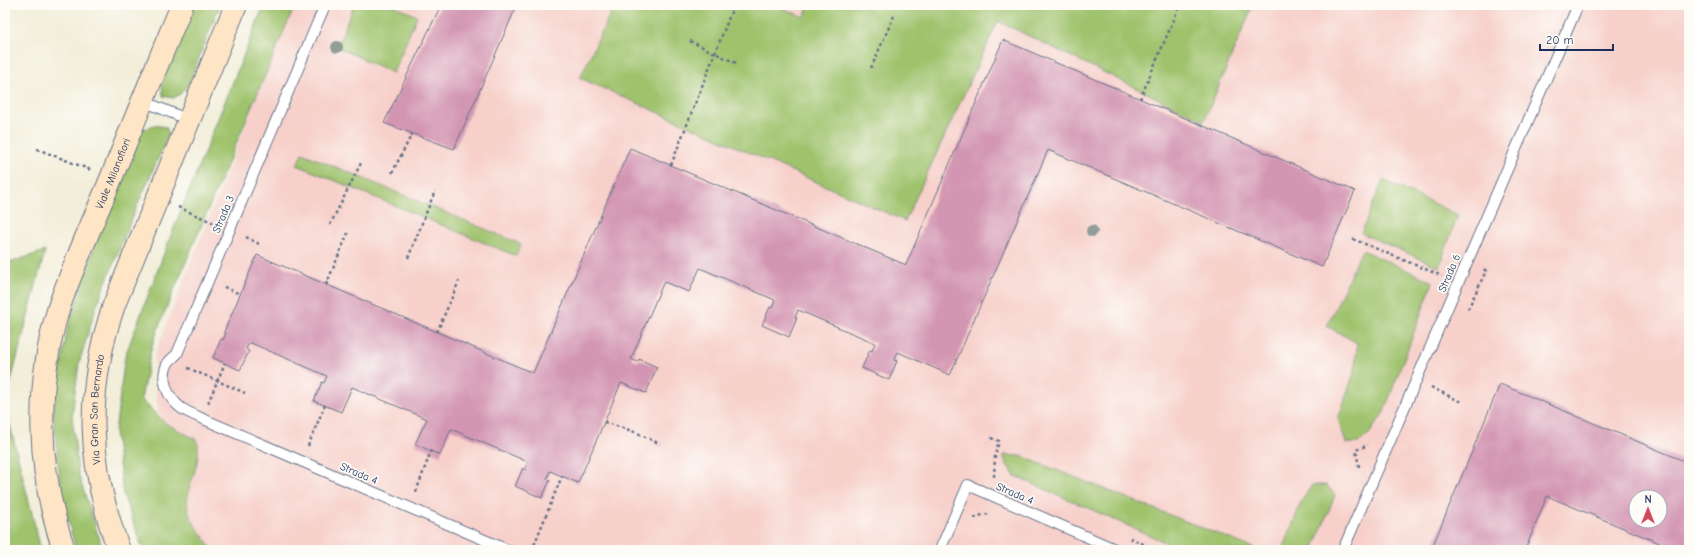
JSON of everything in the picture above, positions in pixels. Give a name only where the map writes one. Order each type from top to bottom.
[{"type":"main road","name":"Viale Milanofiori","points":[[64,550],[53,515],[44,458],[43,401],[50,343],[66,288],[182,5]]},
{"type":"main road","points":[[189,120],[236,5]]},
{"type":"main road","name":"Via Gran San Bernardo","points":[[119,550],[108,520],[100,488],[94,438],[95,388],[104,337],[114,305],[189,120]]},
{"type":"lane","name":"Strada 3","points":[[201,418],[182,408],[171,398],[165,383],[168,363],[177,354],[325,5]]},
{"type":"lane","name":"Strada 6","points":[[1343,550],[1578,5]]},
{"type":"lane","points":[[143,101],[189,120]]},
{"type":"lane","name":"Strada 4","points":[[201,418],[508,550]]},
{"type":"lane","name":"Strada 4","points":[[940,550],[968,485],[1117,550]]},
{"type":"path","points":[[671,165],[734,5]]},
{"type":"path","points":[[1140,99],[1180,5]]},
{"type":"path","points":[[871,68],[894,16]]},
{"type":"path","points":[[690,41],[738,64]]},
{"type":"path","points":[[392,173],[412,134]]},
{"type":"path","points":[[330,225],[362,161]]},
{"type":"path","points":[[408,258],[435,191]]},
{"type":"path","points":[[326,285],[348,233]]},
{"type":"path","points":[[1354,240],[1458,283]]},
{"type":"path","points":[[437,332],[459,281]]},
{"type":"path","points":[[222,286],[240,294]]},
{"type":"path","points":[[201,418],[225,363]]},
{"type":"path","points":[[302,462],[325,405]]},
{"type":"path","points":[[604,422],[635,432],[660,444]]},
{"type":"path","points":[[991,438],[999,441],[995,456],[993,476],[1000,480]]},
{"type":"path","points":[[410,508],[431,451]]},
{"type":"path","points":[[532,550],[562,476]]},
{"type":"path","points":[[973,518],[985,514],[992,515]]},
{"type":"path","points":[[1128,537],[1157,550]]},
{"type":"shaded area","points":[[293,5],[1689,5],[1689,550],[175,550],[166,541],[154,356]]},
{"type":"green space","points":[[194,5],[220,5],[188,85],[174,98],[163,96],[162,83]]},
{"type":"green space","points":[[264,5],[295,5],[163,316],[152,345],[141,399],[165,423],[197,440],[198,459],[187,501],[188,510],[195,525],[213,550],[143,550],[123,494],[115,432],[125,356],[171,235]]},
{"type":"green space","points":[[354,5],[395,5],[417,16],[393,73],[337,47]]},
{"type":"green space","points":[[614,5],[774,5],[804,17],[809,5],[1253,5],[1204,121],[998,21],[905,221],[580,78]]},
{"type":"green space","points":[[154,125],[166,127],[169,134],[134,213],[96,307],[79,363],[72,415],[78,473],[103,550],[77,550],[61,491],[53,413],[67,331],[100,228],[142,130]]},
{"type":"green space","points":[[302,153],[521,244],[516,256],[297,165]]},
{"type":"green space","points":[[1383,180],[1458,215],[1439,267],[1361,233]]},
{"type":"green space","points":[[1362,250],[1433,282],[1383,414],[1369,434],[1358,443],[1346,443],[1338,419],[1355,370],[1357,343],[1327,326]]},
{"type":"green space","points":[[45,251],[5,404],[5,264]]},
{"type":"green space","points":[[5,405],[41,550],[5,550]]},
{"type":"green space","points":[[1003,455],[1021,456],[1258,550],[1183,550],[1015,476],[1007,465]]},
{"type":"green space","points":[[1312,485],[1326,485],[1335,495],[1313,550],[1283,550],[1301,502]]},
{"type":"building","points":[[441,5],[517,5],[454,149],[384,123]]},
{"type":"building","points":[[1003,40],[1355,191],[1322,267],[1048,150],[950,375],[898,352],[894,360],[897,361],[889,380],[862,368],[870,350],[872,351],[875,343],[798,310],[795,318],[797,318],[789,337],[762,325],[770,307],[772,308],[775,300],[700,268],[689,292],[664,282],[661,288],[631,359],[638,362],[639,359],[657,367],[646,393],[621,383],[578,483],[550,471],[547,479],[550,480],[542,498],[515,486],[523,468],[525,470],[528,462],[451,429],[440,455],[415,444],[427,419],[352,387],[341,412],[314,401],[322,382],[324,383],[327,376],[251,343],[249,343],[246,349],[249,351],[240,370],[213,358],[221,339],[223,340],[226,333],[224,332],[257,255],[533,373],[630,148],[906,265]]},
{"type":"building","points":[[1500,384],[1689,463],[1689,550],[1676,550],[1547,496],[1525,550],[1431,550]]}]
